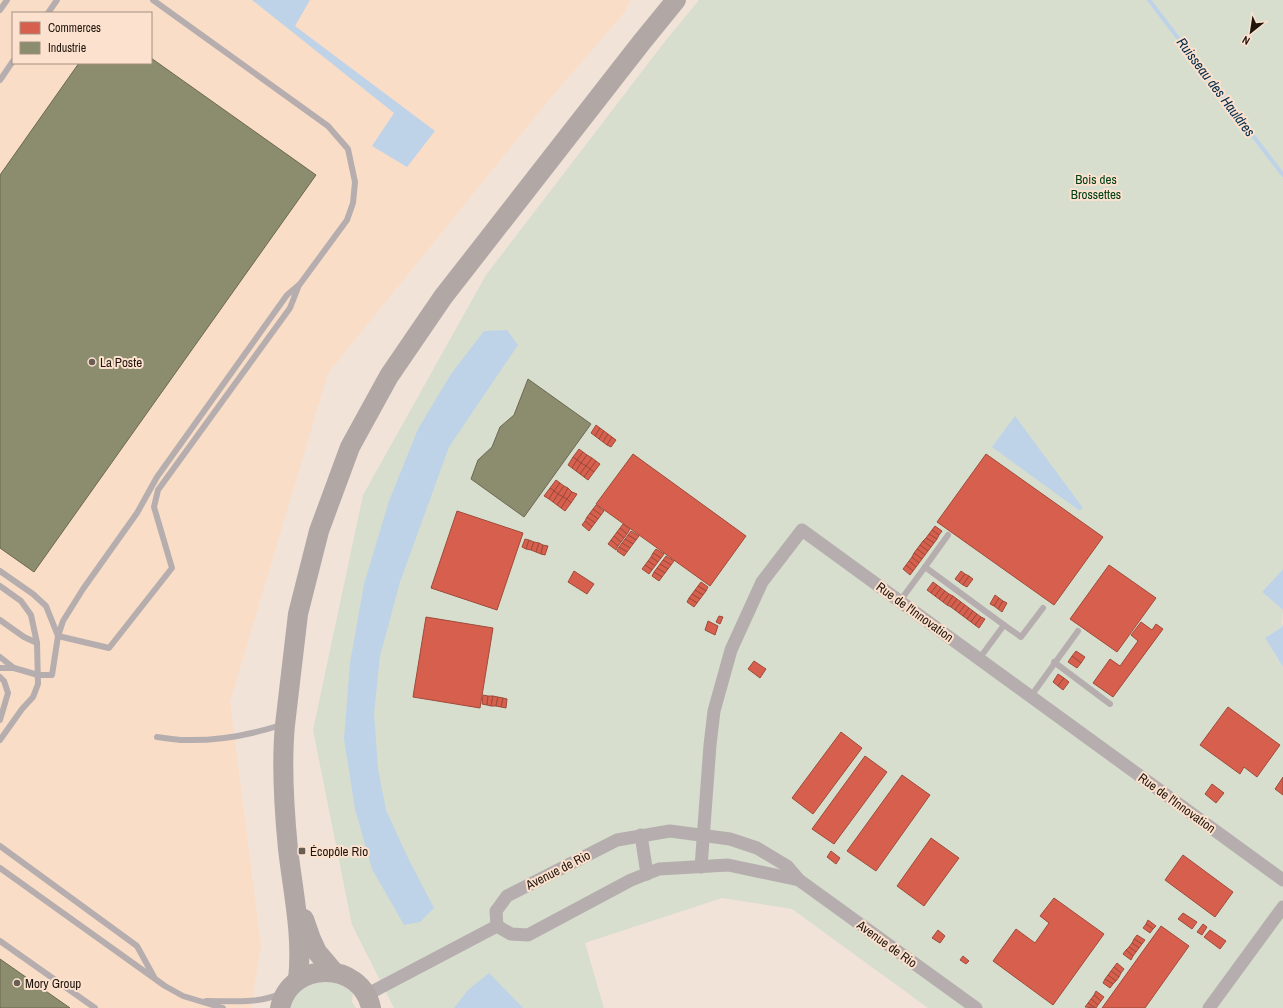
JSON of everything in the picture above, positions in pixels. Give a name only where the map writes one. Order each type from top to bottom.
[{"type":"main road","points":[[288,993],[299,944],[294,886],[288,849],[284,786],[283,741],[290,675],[298,614],[319,531],[350,447],[389,376],[443,297],[676,0]]},
{"type":"main road","points":[[294,886],[311,939],[317,952],[334,972]]},
{"type":"main road","points":[[288,993],[309,974],[334,972],[349,978],[361,988],[368,1002]]},
{"type":"street","name":"Rue de l'Innovation","points":[[704,835],[710,745],[714,711],[731,650],[762,582],[802,530],[1283,880]]},
{"type":"street","name":"Avenue de Rio","points":[[800,880],[728,865],[659,869],[631,880],[528,935],[511,934],[497,926],[496,911],[507,896],[617,840],[670,831],[730,839],[757,848],[787,866],[800,880],[976,1008]]},
{"type":"street","points":[[641,835],[647,874]]},
{"type":"street","points":[[701,866],[704,835]]},
{"type":"street","points":[[1210,1008],[1283,907]]},
{"type":"street","points":[[368,1002],[497,926]]},
{"type":"lane","points":[[0,10],[7,0]]},
{"type":"lane","points":[[49,12],[57,0]]},
{"type":"lane","points":[[58,636],[109,648],[172,568],[154,507],[158,490],[290,308],[300,284],[347,220],[353,203],[355,182],[348,149],[328,126],[154,0]]},
{"type":"lane","points":[[0,80],[12,63]]},
{"type":"lane","points":[[0,668],[14,668],[38,675],[52,675],[58,636],[63,621],[83,589],[137,513],[157,477],[287,294],[300,284]]},
{"type":"lane","points":[[900,601],[948,536]]},
{"type":"lane","points":[[925,567],[1021,637],[1043,608]]},
{"type":"lane","points":[[0,571],[33,594],[46,606],[58,636]]},
{"type":"lane","points":[[0,586],[21,601],[31,616],[37,643],[38,675],[38,684],[33,697],[22,709],[0,740]]},
{"type":"lane","points":[[0,620],[24,637],[37,643]]},
{"type":"lane","points":[[979,659],[1004,625]]},
{"type":"lane","points":[[1030,696],[1078,630]]},
{"type":"lane","points":[[0,657],[14,668]]},
{"type":"lane","points":[[1054,662],[1110,704]]},
{"type":"lane","points":[[0,677],[4,681],[8,693],[0,720]]},
{"type":"lane","points":[[157,737],[183,740],[209,740],[260,732],[285,724]]},
{"type":"lane","points":[[0,846],[137,946],[154,979]]},
{"type":"lane","points":[[0,868],[165,986],[183,996],[223,1008]]},
{"type":"lane","points":[[0,941],[95,1008]]},
{"type":"lane","points":[[201,1001],[258,1000],[288,993]]},
{"type":"shaded area","points":[[0,0],[631,0],[624,13],[553,95],[328,373],[230,702],[261,945],[251,1008],[0,1008]]},
{"type":"green space","name":"Bois des Brossettes","points":[[699,0],[1283,0],[1283,569],[1262,592],[1283,610],[1282,627],[1265,638],[1283,667],[1283,1008],[928,1008],[792,909],[722,898],[585,943],[604,1008],[394,1008],[352,925],[313,730],[363,495],[486,275],[666,40]]},
{"type":"green space","points":[[314,982],[339,984],[348,989],[353,993],[352,1002],[356,1008],[288,1008],[297,992]]},
{"type":"water","points":[[252,0],[310,0],[295,26],[435,131],[407,167],[372,146],[394,113]]},
{"type":"water","points":[[507,330],[518,345],[449,447],[400,582],[380,656],[374,713],[378,769],[386,810],[408,858],[434,908],[420,922],[404,925],[372,869],[355,809],[344,739],[350,663],[364,584],[389,501],[418,429],[451,374],[484,331]]},
{"type":"water","points":[[1015,416],[1083,508],[1080,511],[992,447]]},
{"type":"water","points":[[1283,569],[1283,610],[1262,592]]},
{"type":"water","points":[[1283,624],[1283,667],[1265,638],[1282,627]]},
{"type":"water","points":[[489,973],[523,1008],[454,1008],[468,990]]},
{"type":"building: Commerces","points":[[596,425],[600,428],[595,436],[591,433]]},
{"type":"building: Commerces","points":[[600,428],[604,431],[599,439],[595,436]]},
{"type":"building: Commerces","points":[[604,431],[608,434],[603,442],[599,439]]},
{"type":"building: Commerces","points":[[608,434],[612,437],[607,445],[603,442]]},
{"type":"building: Commerces","points":[[612,437],[616,440],[611,447],[607,445]]},
{"type":"building: Commerces","points":[[579,449],[583,452],[577,460],[573,457]]},
{"type":"building: Commerces","points":[[583,452],[587,455],[581,463],[577,460]]},
{"type":"building: Commerces","points":[[633,454],[746,536],[710,586],[596,504]]},
{"type":"building: Commerces","points":[[986,454],[1103,537],[1054,605],[937,522]]},
{"type":"building: Commerces","points":[[587,455],[592,458],[586,466],[581,463]]},
{"type":"building: Commerces","points":[[573,457],[577,460],[572,468],[568,465]]},
{"type":"building: Commerces","points":[[592,458],[596,461],[590,469],[586,466]]},
{"type":"building: Commerces","points":[[577,460],[581,463],[576,471],[572,468]]},
{"type":"building: Commerces","points":[[596,461],[600,464],[594,472],[590,469]]},
{"type":"building: Commerces","points":[[581,463],[586,466],[580,474],[576,471]]},
{"type":"building: Commerces","points":[[586,466],[590,469],[584,477],[580,474]]},
{"type":"building: Commerces","points":[[590,469],[594,472],[588,480],[584,477]]},
{"type":"building: Commerces","points":[[556,480],[560,483],[554,491],[550,488]]},
{"type":"building: Commerces","points":[[560,483],[564,486],[558,494],[554,491]]},
{"type":"building: Commerces","points":[[564,486],[568,488],[563,497],[558,494]]},
{"type":"building: Commerces","points":[[550,488],[554,491],[549,499],[544,496]]},
{"type":"building: Commerces","points":[[568,488],[572,492],[567,499],[563,497]]},
{"type":"building: Commerces","points":[[554,491],[558,494],[553,502],[549,499]]},
{"type":"building: Commerces","points":[[572,492],[577,494],[571,503],[567,499]]},
{"type":"building: Commerces","points":[[558,494],[563,497],[557,505],[553,502]]},
{"type":"building: Commerces","points":[[563,497],[567,499],[561,508],[557,505]]},
{"type":"building: Commerces","points":[[567,499],[571,503],[565,511],[561,508]]},
{"type":"building: Commerces","points":[[596,505],[604,511],[601,515],[593,509]]},
{"type":"building: Commerces","points":[[593,509],[601,515],[598,519],[590,513]]},
{"type":"building: Commerces","points":[[457,511],[523,533],[497,610],[431,588]]},
{"type":"building: Commerces","points":[[590,513],[598,519],[595,523],[587,517]]},
{"type":"building: Commerces","points":[[587,517],[595,523],[592,527],[585,521]]},
{"type":"building: Commerces","points":[[585,521],[592,527],[589,531],[582,525]]},
{"type":"building: Commerces","points":[[623,524],[630,529],[627,534],[620,528]]},
{"type":"building: Commerces","points":[[935,526],[942,531],[939,535],[932,530]]},
{"type":"building: Commerces","points":[[620,528],[627,534],[624,538],[617,532]]},
{"type":"building: Commerces","points":[[932,530],[939,535],[937,539],[929,534]]},
{"type":"building: Commerces","points":[[631,531],[639,536],[636,540],[628,535]]},
{"type":"building: Commerces","points":[[617,532],[624,538],[621,542],[614,536]]},
{"type":"building: Commerces","points":[[929,534],[937,539],[934,543],[926,538]]},
{"type":"building: Commerces","points":[[628,535],[636,540],[633,544],[625,539]]},
{"type":"building: Commerces","points":[[614,536],[621,542],[618,546],[611,540]]},
{"type":"building: Commerces","points":[[926,538],[934,543],[931,547],[923,541]]},
{"type":"building: Commerces","points":[[525,539],[529,540],[526,549],[522,547]]},
{"type":"building: Commerces","points":[[625,539],[633,544],[630,548],[622,543]]},
{"type":"building: Commerces","points":[[529,540],[534,542],[531,550],[526,549]]},
{"type":"building: Commerces","points":[[611,540],[618,546],[616,550],[608,544]]},
{"type":"building: Commerces","points":[[923,541],[931,547],[928,551],[920,545]]},
{"type":"building: Commerces","points":[[534,542],[539,543],[536,552],[531,550]]},
{"type":"building: Commerces","points":[[539,543],[543,545],[541,554],[536,552]]},
{"type":"building: Commerces","points":[[622,543],[630,548],[627,552],[619,547]]},
{"type":"building: Commerces","points":[[543,545],[548,546],[545,555],[541,554]]},
{"type":"building: Commerces","points":[[920,545],[928,551],[925,555],[917,549]]},
{"type":"building: Commerces","points":[[619,547],[627,552],[624,556],[617,551]]},
{"type":"building: Commerces","points":[[656,549],[664,554],[661,558],[653,553]]},
{"type":"building: Commerces","points":[[917,549],[925,555],[922,559],[914,553]]},
{"type":"building: Commerces","points":[[653,553],[661,558],[658,562],[651,557]]},
{"type":"building: Commerces","points":[[914,553],[922,559],[919,563],[912,557]]},
{"type":"building: Commerces","points":[[666,556],[674,561],[671,565],[663,560]]},
{"type":"building: Commerces","points":[[651,557],[658,562],[655,566],[648,561]]},
{"type":"building: Commerces","points":[[912,557],[919,563],[916,567],[909,561]]},
{"type":"building: Commerces","points":[[663,560],[671,565],[668,569],[660,564]]},
{"type":"building: Commerces","points":[[648,561],[655,566],[652,570],[645,565]]},
{"type":"building: Commerces","points":[[909,561],[916,567],[913,571],[906,565]]},
{"type":"building: Commerces","points":[[660,564],[668,569],[665,573],[657,568]]},
{"type":"building: Commerces","points":[[645,565],[652,570],[649,574],[642,569]]},
{"type":"building: Commerces","points":[[906,565],[913,571],[910,575],[903,569]]},
{"type":"building: Commerces","points":[[1109,565],[1156,598],[1117,652],[1070,619]]},
{"type":"building: Commerces","points":[[657,568],[665,573],[662,577],[654,572]]},
{"type":"building: Commerces","points":[[574,571],[594,584],[587,594],[568,582]]},
{"type":"building: Commerces","points":[[961,571],[965,574],[959,582],[955,579]]},
{"type":"building: Commerces","points":[[654,572],[662,577],[659,581],[652,576]]},
{"type":"building: Commerces","points":[[965,574],[969,576],[963,585],[959,582]]},
{"type":"building: Commerces","points":[[969,576],[973,579],[967,587],[963,585]]},
{"type":"building: Commerces","points":[[701,582],[708,587],[706,591],[698,586]]},
{"type":"building: Commerces","points":[[933,582],[937,585],[931,593],[927,590]]},
{"type":"building: Commerces","points":[[937,585],[941,588],[935,596],[931,593]]},
{"type":"building: Commerces","points":[[698,586],[706,591],[703,595],[695,590]]},
{"type":"building: Commerces","points":[[941,588],[945,591],[939,599],[935,596]]},
{"type":"building: Commerces","points":[[695,590],[703,595],[700,599],[692,594]]},
{"type":"building: Commerces","points":[[945,591],[949,594],[943,602],[939,599]]},
{"type":"building: Commerces","points":[[692,594],[700,599],[697,603],[689,598]]},
{"type":"building: Commerces","points":[[949,594],[953,596],[947,605],[943,602]]},
{"type":"building: Commerces","points":[[995,595],[999,598],[994,606],[990,604]]},
{"type":"building: Commerces","points":[[953,596],[957,599],[951,607],[947,605]]},
{"type":"building: Commerces","points":[[689,598],[697,603],[694,607],[687,602]]},
{"type":"building: Commerces","points":[[999,598],[1003,601],[998,609],[994,606]]},
{"type":"building: Commerces","points":[[957,599],[961,602],[955,610],[951,607]]},
{"type":"building: Commerces","points":[[1003,601],[1007,603],[1002,612],[998,609]]},
{"type":"building: Commerces","points":[[961,602],[965,605],[959,613],[955,610]]},
{"type":"building: Commerces","points":[[965,605],[969,608],[963,616],[959,613]]},
{"type":"building: Commerces","points":[[969,608],[973,611],[967,619],[963,616]]},
{"type":"building: Commerces","points":[[973,611],[977,614],[971,622],[967,619]]},
{"type":"building: Commerces","points":[[977,614],[981,617],[975,625],[971,622]]},
{"type":"building: Commerces","points":[[719,616],[723,617],[720,624],[716,622]]},
{"type":"building: Commerces","points":[[426,617],[493,628],[480,708],[413,697]]},
{"type":"building: Commerces","points":[[981,617],[985,619],[979,628],[975,625]]},
{"type":"building: Commerces","points":[[708,621],[718,626],[715,635],[705,630]]},
{"type":"building: Commerces","points":[[1141,622],[1152,630],[1156,624],[1163,629],[1113,697],[1093,683],[1110,659],[1120,666],[1138,641],[1131,635]]},
{"type":"building: Commerces","points":[[1076,651],[1085,657],[1081,663],[1072,656]]},
{"type":"building: Commerces","points":[[1072,656],[1081,663],[1077,668],[1068,662]]},
{"type":"building: Commerces","points":[[754,661],[766,669],[760,678],[748,669]]},
{"type":"building: Commerces","points":[[1058,674],[1064,678],[1058,686],[1053,682]]},
{"type":"building: Commerces","points":[[1064,678],[1069,682],[1063,690],[1058,686]]},
{"type":"building: Commerces","points":[[483,695],[488,696],[487,705],[482,704]]},
{"type":"building: Commerces","points":[[488,696],[493,696],[491,706],[487,705]]},
{"type":"building: Commerces","points":[[493,696],[498,697],[496,706],[491,706]]},
{"type":"building: Commerces","points":[[498,697],[503,698],[501,707],[496,706]]},
{"type":"building: Commerces","points":[[503,698],[507,699],[506,708],[501,707]]},
{"type":"building: Commerces","points":[[1228,707],[1280,745],[1257,777],[1244,767],[1240,774],[1200,745]]},
{"type":"building: Commerces","points":[[841,732],[862,748],[813,814],[792,798]]},
{"type":"building: Commerces","points":[[865,756],[887,772],[834,844],[812,829]]},
{"type":"building: Commerces","points":[[902,775],[930,795],[876,871],[847,851]]},
{"type":"building: Commerces","points":[[1283,777],[1283,795],[1275,789]]},
{"type":"building: Commerces","points":[[1212,784],[1224,793],[1216,803],[1205,794]]},
{"type":"building: Commerces","points":[[931,838],[959,858],[924,906],[897,886]]},
{"type":"building: Commerces","points":[[831,851],[840,858],[836,864],[827,857]]},
{"type":"building: Commerces","points":[[1183,855],[1233,892],[1215,917],[1165,880]]},
{"type":"building: Commerces","points":[[1054,898],[1104,934],[1053,1005],[993,961],[1016,929],[1035,943],[1049,923],[1040,916]]},
{"type":"building: Commerces","points":[[1183,913],[1197,922],[1192,929],[1178,919]]},
{"type":"building: Commerces","points":[[1148,920],[1156,926],[1153,929],[1146,924]]},
{"type":"building: Commerces","points":[[1146,924],[1153,929],[1150,933],[1143,928]]},
{"type":"building: Commerces","points":[[1203,924],[1207,927],[1202,935],[1197,932]]},
{"type":"building: Commerces","points":[[1161,926],[1189,946],[1145,1008],[1102,1008]]},
{"type":"building: Commerces","points":[[938,930],[945,936],[940,943],[932,938]]},
{"type":"building: Commerces","points":[[1210,930],[1226,941],[1220,949],[1204,937]]},
{"type":"building: Commerces","points":[[1137,935],[1145,940],[1142,944],[1134,939]]},
{"type":"building: Commerces","points":[[1134,939],[1142,944],[1139,948],[1132,943]]},
{"type":"building: Commerces","points":[[1132,943],[1139,948],[1136,952],[1129,947]]},
{"type":"building: Commerces","points":[[1129,947],[1136,952],[1133,956],[1126,950]]},
{"type":"building: Commerces","points":[[1126,950],[1133,956],[1131,960],[1123,954]]},
{"type":"building: Commerces","points":[[963,956],[969,961],[966,964],[960,960]]},
{"type":"building: Commerces","points":[[1117,963],[1124,969],[1121,973],[1114,967]]},
{"type":"building: Commerces","points":[[1114,967],[1121,973],[1119,977],[1111,971]]},
{"type":"building: Commerces","points":[[1111,971],[1119,977],[1116,981],[1108,975]]},
{"type":"building: Commerces","points":[[1108,975],[1116,981],[1113,984],[1105,979]]},
{"type":"building: Commerces","points":[[1105,979],[1113,984],[1110,988],[1103,983]]},
{"type":"building: Commerces","points":[[1096,991],[1104,997],[1101,1001],[1094,995]]},
{"type":"building: Commerces","points":[[1094,995],[1101,1001],[1098,1005],[1091,999]]},
{"type":"building: Commerces","points":[[1091,999],[1098,1005],[1096,1008],[1088,1003]]},
{"type":"building: Commerces","points":[[1088,1003],[1095,1008],[1085,1007]]},
{"type":"building: Industrie","name":"La Poste","points":[[152,59],[316,175],[34,572],[0,548],[0,175],[78,64],[152,64]]},
{"type":"building: Industrie","points":[[528,379],[591,424],[524,517],[471,479],[478,460],[492,447],[500,427],[514,415]]},
{"type":"building: Industrie","name":"Mory Group","points":[[0,959],[70,1008],[0,1008]]},
{"type":"waterway","name":"Ruisseau des Hauldres","points":[[1149,0],[1283,175]]},
{"type":"place","name":"La Poste","points":[[92,362]]},
{"type":"place","name":"Écopôle Rio","points":[[302,851]]},
{"type":"place","name":"Mory Group","points":[[17,983]]}]
